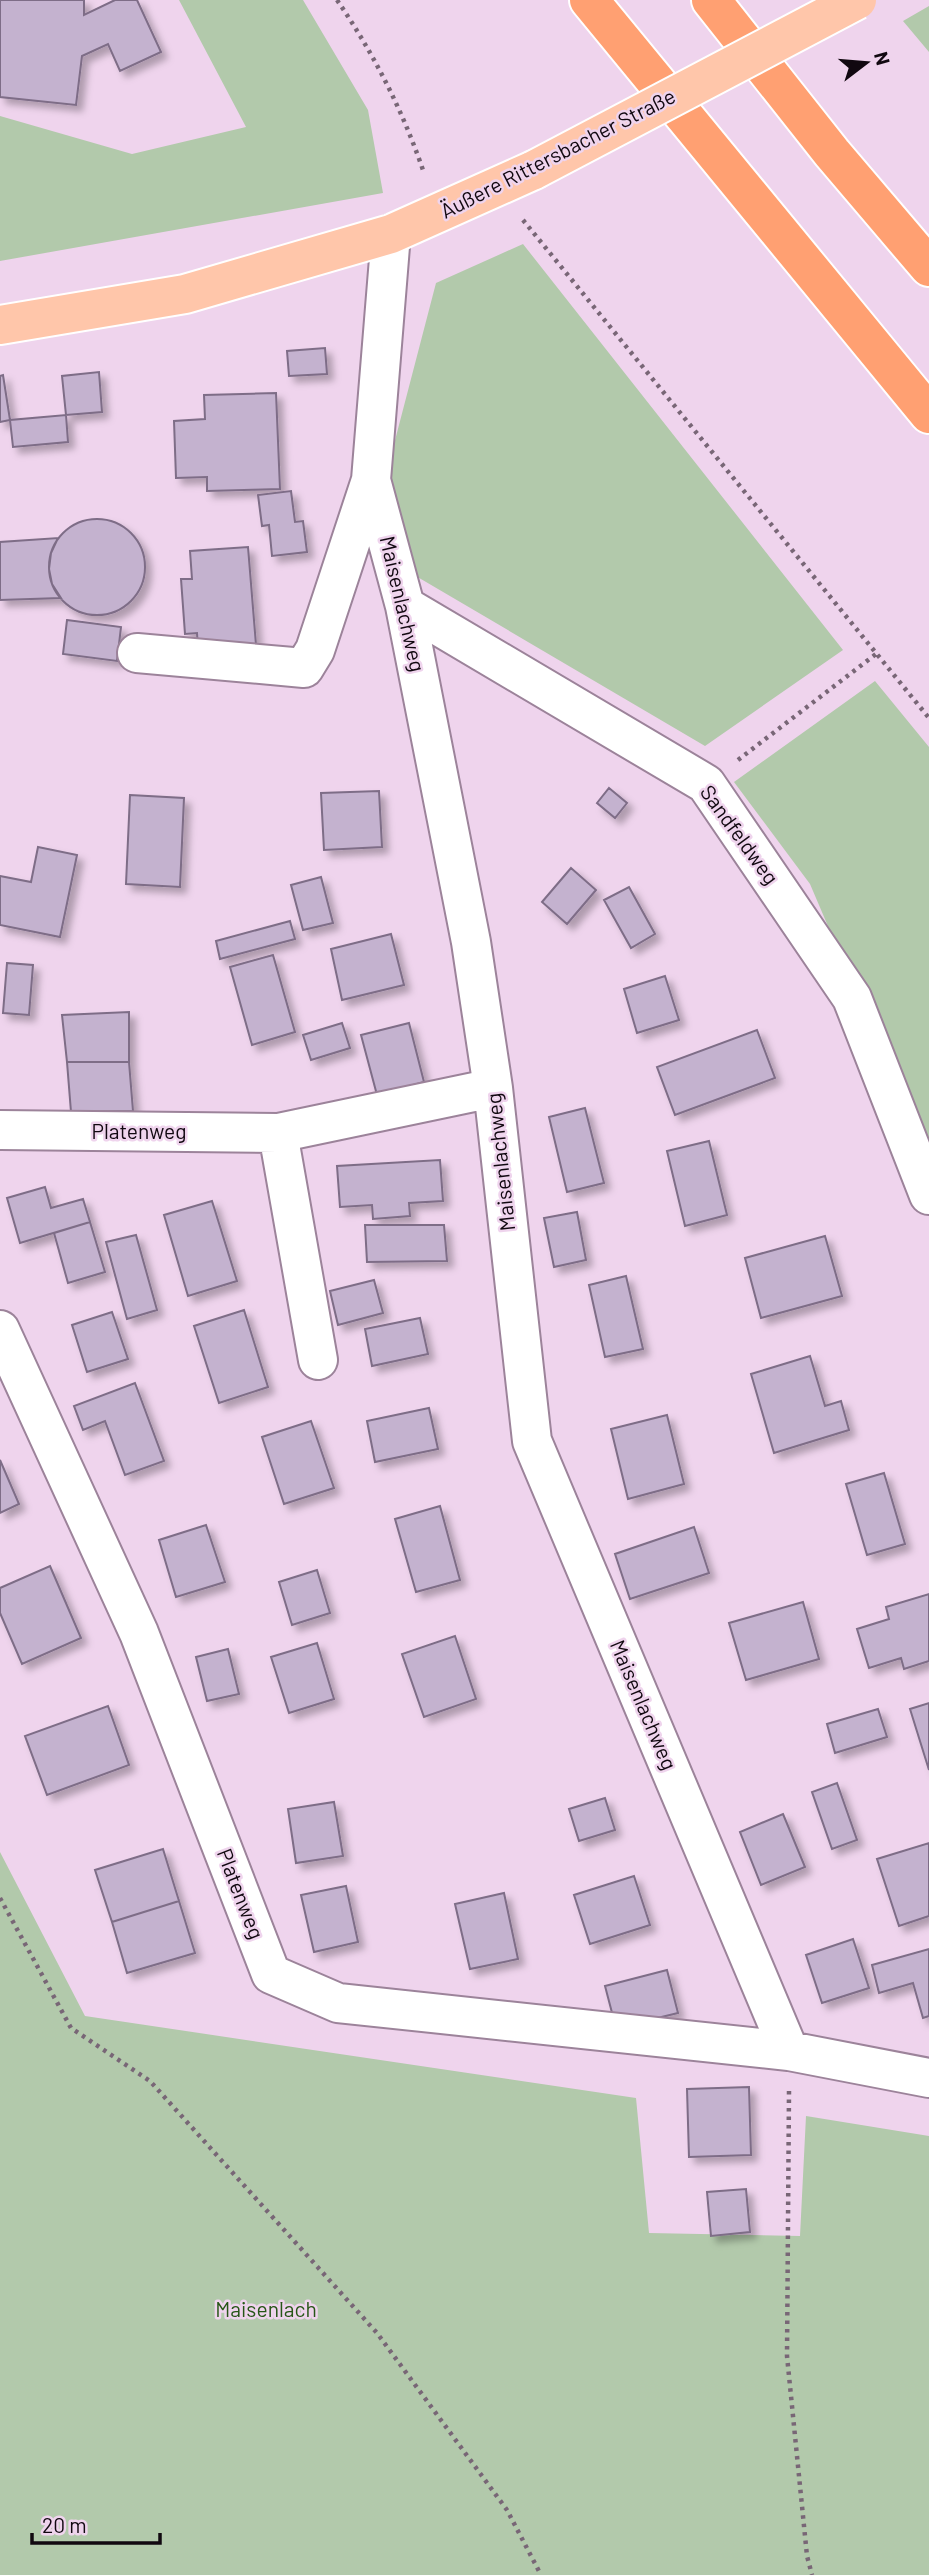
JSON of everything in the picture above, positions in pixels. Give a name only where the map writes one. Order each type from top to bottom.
[{"type":"highway","points":[[589,0],[929,414]]},
{"type":"highway","points":[[712,0],[832,153],[929,267]]},
{"type":"main road","name":"Äußere Rittersbacher Straße","points":[[0,325],[185,294],[391,234],[498,189],[857,0]]},
{"type":"street","name":"Maisenlachweg","points":[[391,234],[371,480],[405,606],[471,942],[494,1088],[532,1441],[789,2051]]},
{"type":"street","points":[[138,653],[304,668],[315,650],[371,480]]},
{"type":"street","name":"Sandfeldweg","points":[[405,606],[706,784],[852,998],[929,1195]]},
{"type":"street","name":"Platenweg","points":[[0,1130],[278,1133],[494,1088]]},
{"type":"street","points":[[278,1133],[318,1360]]},
{"type":"street","name":"Platenweg","points":[[0,1330],[139,1633],[271,1974],[338,2003],[789,2051]]},
{"type":"street","points":[[789,2051],[929,2078]]},
{"type":"path","points":[[337,0],[369,47],[409,128],[428,185]]},
{"type":"path","points":[[498,189],[929,718]]},
{"type":"path","points":[[706,784],[876,654]]},
{"type":"path","points":[[0,1898],[71,2028],[150,2081],[377,2333],[507,2510],[541,2575]]},
{"type":"path","points":[[789,2051],[787,2356],[807,2556],[812,2575]]},
{"type":"green space","points":[[179,0],[303,0],[368,110],[383,193],[0,261],[0,116],[132,154],[246,127]]},
{"type":"green space","points":[[929,6],[929,52],[903,21]]},
{"type":"green space","points":[[523,244],[843,650],[705,746],[409,572],[387,471],[436,283]]},
{"type":"green space","points":[[875,681],[929,747],[929,1163],[810,884],[734,782]]},
{"type":"green space","name":"Maisenlach","points":[[0,1852],[85,2016],[636,2098],[649,2233],[800,2236],[806,2116],[929,2136],[929,2575],[0,2575]]},
{"type":"building","points":[[0,0],[84,0],[84,15],[115,0],[137,0],[161,52],[120,71],[108,44],[82,56],[76,105],[0,97]]},
{"type":"building","points":[[325,348],[327,374],[289,376],[287,351]]},
{"type":"building","points":[[99,372],[102,412],[66,415],[62,376]]},
{"type":"building","points":[[3,375],[10,420],[0,422],[0,376]]},
{"type":"building","points":[[276,393],[280,489],[207,491],[207,477],[176,478],[174,421],[205,419],[204,395]]},
{"type":"building","points":[[66,415],[68,442],[13,447],[10,420]]},
{"type":"building","points":[[291,491],[295,522],[303,521],[307,552],[272,556],[269,525],[262,526],[258,495]]},
{"type":"building","points":[[97,519],[115,523],[131,533],[141,549],[145,567],[141,585],[131,601],[115,611],[97,615],[79,611],[63,601],[53,585],[49,567],[53,549],[63,533],[79,523]]},
{"type":"building","points":[[58,538],[51,553],[49,569],[52,584],[61,598],[0,600],[0,542]]},
{"type":"building","points":[[248,547],[256,645],[198,650],[197,633],[185,634],[181,579],[192,579],[190,551]]},
{"type":"building","points":[[67,620],[121,627],[117,661],[63,654]]},
{"type":"building","points":[[609,788],[627,803],[615,818],[597,803]]},
{"type":"building","points":[[379,791],[382,847],[324,850],[321,793]]},
{"type":"building","points":[[130,795],[184,798],[180,887],[126,884]]},
{"type":"building","points":[[38,847],[77,855],[60,937],[0,925],[0,876],[31,882]]},
{"type":"building","points":[[571,868],[596,890],[567,924],[542,902]]},
{"type":"building","points":[[321,877],[333,923],[303,930],[291,885]]},
{"type":"building","points":[[629,887],[655,934],[631,948],[604,900]]},
{"type":"building","points":[[290,921],[295,939],[220,959],[216,941]]},
{"type":"building","points":[[391,934],[404,985],[342,1000],[331,949]]},
{"type":"building","points":[[273,955],[295,1032],[252,1045],[230,967]]},
{"type":"building","points":[[7,963],[33,965],[29,1015],[3,1013]]},
{"type":"building","points":[[665,976],[679,1020],[637,1033],[624,989]]},
{"type":"building","points":[[129,1012],[129,1062],[67,1062],[62,1015]]},
{"type":"building","points":[[342,1023],[350,1048],[311,1060],[303,1035]]},
{"type":"building","points":[[409,1023],[424,1082],[377,1095],[361,1035]]},
{"type":"building","points":[[757,1030],[775,1078],[675,1115],[657,1067]]},
{"type":"building","points":[[67,1062],[129,1062],[133,1111],[71,1112]]},
{"type":"building","points":[[585,1108],[604,1183],[567,1192],[549,1117]]},
{"type":"building","points":[[709,1141],[727,1215],[685,1226],[667,1151]]},
{"type":"building","points":[[440,1160],[443,1201],[409,1203],[410,1216],[373,1219],[372,1205],[340,1207],[337,1166]]},
{"type":"building","points":[[45,1187],[51,1208],[83,1199],[90,1222],[20,1243],[7,1198]]},
{"type":"building","points":[[212,1201],[237,1281],[188,1296],[164,1215]]},
{"type":"building","points":[[577,1212],[586,1260],[554,1267],[544,1218]]},
{"type":"building","points":[[90,1222],[105,1272],[68,1283],[54,1233]]},
{"type":"building","points":[[365,1225],[444,1225],[447,1261],[367,1262]]},
{"type":"building","points":[[136,1235],[157,1310],[127,1319],[106,1242]]},
{"type":"building","points":[[825,1236],[842,1296],[761,1318],[745,1258]]},
{"type":"building","points":[[626,1276],[643,1349],[605,1357],[589,1285]]},
{"type":"building","points":[[374,1280],[383,1313],[338,1325],[330,1291]]},
{"type":"building","points":[[244,1310],[268,1387],[219,1403],[194,1326]]},
{"type":"building","points":[[112,1312],[128,1359],[87,1372],[72,1325]]},
{"type":"building","points":[[420,1318],[428,1354],[372,1366],[365,1329]]},
{"type":"building","points":[[810,1356],[825,1406],[841,1401],[849,1430],[774,1453],[751,1374]]},
{"type":"building","points":[[135,1383],[164,1461],[125,1475],[105,1421],[83,1430],[74,1406]]},
{"type":"building","points":[[429,1408],[438,1449],[375,1462],[367,1421]]},
{"type":"building","points":[[667,1415],[684,1484],[628,1499],[611,1429]]},
{"type":"building","points":[[311,1421],[334,1488],[284,1504],[262,1437]]},
{"type":"building","points":[[0,1460],[19,1504],[0,1513]]},
{"type":"building","points":[[884,1473],[905,1544],[867,1555],[846,1484]]},
{"type":"building","points":[[440,1506],[460,1580],[416,1592],[395,1519]]},
{"type":"building","points":[[206,1525],[225,1582],[176,1597],[159,1540]]},
{"type":"building","points":[[694,1527],[709,1573],[630,1599],[615,1554]]},
{"type":"building","points":[[50,1566],[81,1638],[22,1664],[0,1613],[0,1588]]},
{"type":"building","points":[[317,1570],[330,1613],[292,1625],[279,1582]]},
{"type":"building","points":[[929,1594],[929,1661],[904,1669],[901,1658],[869,1668],[857,1629],[889,1619],[886,1607]]},
{"type":"building","points":[[803,1602],[819,1659],[746,1680],[729,1623]]},
{"type":"building","points":[[455,1636],[476,1699],[424,1717],[402,1654]]},
{"type":"building","points":[[317,1643],[334,1699],[289,1713],[271,1657]]},
{"type":"building","points":[[228,1649],[239,1694],[207,1701],[196,1657]]},
{"type":"building","points":[[929,1703],[929,1770],[910,1709]]},
{"type":"building","points":[[108,1706],[129,1765],[47,1795],[25,1736]]},
{"type":"building","points":[[878,1709],[887,1737],[835,1753],[827,1724]]},
{"type":"building","points":[[837,1783],[857,1840],[832,1849],[812,1792]]},
{"type":"building","points":[[605,1798],[615,1830],[579,1841],[569,1809]]},
{"type":"building","points":[[334,1802],[343,1856],[296,1863],[288,1809]]},
{"type":"building","points":[[783,1814],[805,1867],[761,1885],[740,1832]]},
{"type":"building","points":[[929,1843],[929,1916],[899,1926],[877,1859]]},
{"type":"building","points":[[163,1849],[179,1901],[112,1922],[95,1870]]},
{"type":"building","points":[[634,1876],[650,1925],[590,1944],[574,1895]]},
{"type":"building","points":[[346,1886],[358,1942],[314,1952],[301,1895]]},
{"type":"building","points":[[504,1893],[518,1959],[470,1969],[455,1904]]},
{"type":"building","points":[[179,1901],[195,1953],[127,1973],[112,1922]]},
{"type":"building","points":[[853,1939],[869,1988],[822,2003],[806,1955]]},
{"type":"building","points":[[929,1949],[929,2016],[923,2018],[913,1983],[879,1993],[872,1965]]},
{"type":"building","points":[[667,1970],[678,2013],[616,2028],[605,1986]]},
{"type":"building","points":[[749,2087],[751,2155],[689,2157],[687,2089]]},
{"type":"building","points":[[746,2189],[750,2232],[711,2236],[707,2192]]}]
